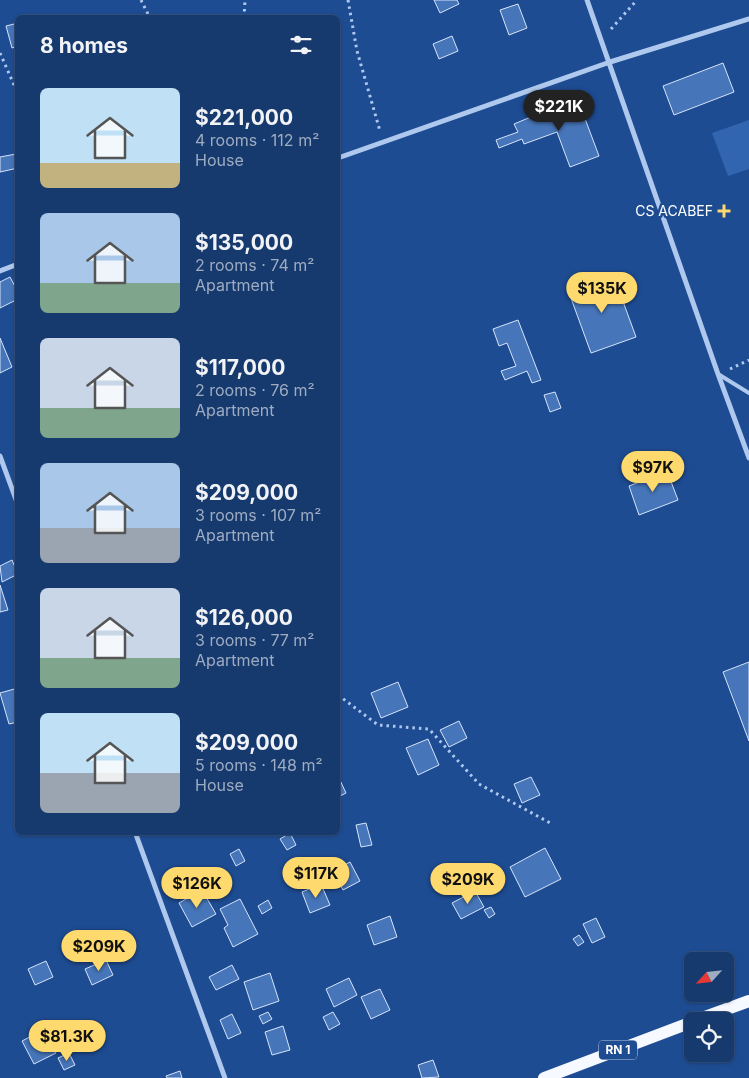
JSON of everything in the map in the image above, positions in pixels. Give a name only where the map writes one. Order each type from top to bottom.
[{"type":"main road","name":"RN 1","points":[[720,1012],[749,1001]]},
{"type":"main road","name":"RN 1","points":[[544,1078],[684,1026]]},
{"type":"street","points":[[587,0],[749,458]]},
{"type":"street","points":[[340,157],[610,62],[749,19]]},
{"type":"street","points":[[0,271],[15,265]]},
{"type":"street","points":[[0,456],[15,497]]},
{"type":"street","points":[[136,835],[225,1078]]},
{"type":"lane","points":[[718,374],[749,393]]},
{"type":"path","points":[[141,0],[148,15]]},
{"type":"path","points":[[244,15],[245,0]]},
{"type":"path","points":[[348,0],[357,51],[383,141]]},
{"type":"path","points":[[600,40],[637,0]]},
{"type":"path","points":[[0,53],[15,87]]},
{"type":"path","points":[[340,696],[378,725],[428,728],[479,784],[552,824]]},
{"type":"shaded area","points":[[749,120],[749,169],[728,176],[712,133]]},
{"type":"building","points":[[434,0],[457,0],[459,4],[440,13]]},
{"type":"building","points":[[518,4],[527,28],[509,35],[500,10]]},
{"type":"building","points":[[15,24],[15,47],[12,48],[6,26]]},
{"type":"building","points":[[452,36],[458,51],[439,59],[433,44]]},
{"type":"building","points":[[723,63],[734,92],[674,115],[663,86]]},
{"type":"building","points":[[587,101],[592,113],[584,116],[599,156],[570,167],[557,132],[524,144],[522,139],[499,148],[496,140],[518,132],[514,124],[550,109],[552,115]]},
{"type":"building","points":[[15,154],[15,169],[0,172],[0,157]]},
{"type":"building","points":[[613,274],[636,337],[591,353],[568,290]]},
{"type":"building","points":[[10,277],[15,286],[15,300],[0,308],[0,282]]},
{"type":"building","points":[[518,320],[541,380],[532,383],[527,371],[505,380],[501,371],[516,366],[507,343],[499,346],[493,329]]},
{"type":"building","points":[[0,338],[12,367],[0,373]]},
{"type":"building","points":[[555,392],[561,408],[550,412],[544,395]]},
{"type":"building","points":[[667,471],[678,500],[639,515],[629,486]]},
{"type":"building","points":[[12,560],[15,567],[15,576],[2,582],[0,566]]},
{"type":"building","points":[[0,585],[8,610],[0,612]]},
{"type":"building","points":[[749,662],[749,741],[723,672]]},
{"type":"building","points":[[398,682],[408,707],[381,718],[371,693]]},
{"type":"building","points":[[15,689],[15,723],[9,724],[0,693]]},
{"type":"building","points":[[459,721],[467,738],[449,747],[440,730]]},
{"type":"building","points":[[428,739],[439,765],[418,775],[406,748]]},
{"type":"building","points":[[531,777],[540,795],[522,803],[514,784]]},
{"type":"building","points":[[340,780],[346,793],[340,796]]},
{"type":"building","points":[[366,823],[372,845],[361,847],[356,825]]},
{"type":"building","points":[[291,835],[296,845],[287,850],[280,839]]},
{"type":"building","points":[[545,848],[561,879],[525,897],[510,867]]},
{"type":"building","points":[[239,849],[245,861],[236,866],[230,854]]},
{"type":"building","points":[[350,862],[360,881],[343,890],[333,871]]},
{"type":"building","points":[[321,884],[330,905],[310,913],[302,892]]},
{"type":"building","points":[[202,890],[216,914],[192,927],[179,903]]},
{"type":"building","points":[[475,891],[484,907],[461,919],[452,903]]},
{"type":"building","points":[[240,899],[258,934],[233,947],[224,928],[228,925],[220,909]]},
{"type":"building","points":[[268,900],[272,908],[262,914],[258,906]]},
{"type":"building","points":[[491,907],[495,914],[489,918],[484,910]]},
{"type":"building","points":[[390,916],[397,937],[374,945],[367,925]]},
{"type":"building","points":[[596,918],[605,937],[592,943],[583,924]]},
{"type":"building","points":[[579,935],[584,942],[578,946],[573,939]]},
{"type":"building","points":[[106,960],[113,975],[92,985],[85,969]]},
{"type":"building","points":[[46,961],[53,977],[35,985],[28,969]]},
{"type":"building","points":[[232,965],[239,979],[216,990],[209,977]]},
{"type":"building","points":[[270,973],[279,1001],[253,1010],[244,982]]},
{"type":"building","points":[[349,978],[357,995],[334,1007],[326,989]]},
{"type":"building","points":[[380,989],[390,1010],[371,1019],[361,997]]},
{"type":"building","points":[[268,1012],[272,1019],[263,1024],[259,1016]]},
{"type":"building","points":[[333,1012],[340,1024],[329,1030],[323,1017]]},
{"type":"building","points":[[232,1014],[241,1033],[228,1039],[220,1020]]},
{"type":"building","points":[[283,1026],[290,1050],[272,1055],[265,1032]]},
{"type":"building","points":[[43,1030],[56,1053],[34,1064],[22,1041]]},
{"type":"building","points":[[69,1053],[75,1065],[64,1070],[58,1058]]},
{"type":"building","points":[[433,1060],[439,1077],[422,1078],[418,1065]]},
{"type":"building","points":[[180,1071],[182,1078],[167,1078],[166,1076]]},
{"type":"place","name":"CS ACABEF","points":[[724,211]]}]
